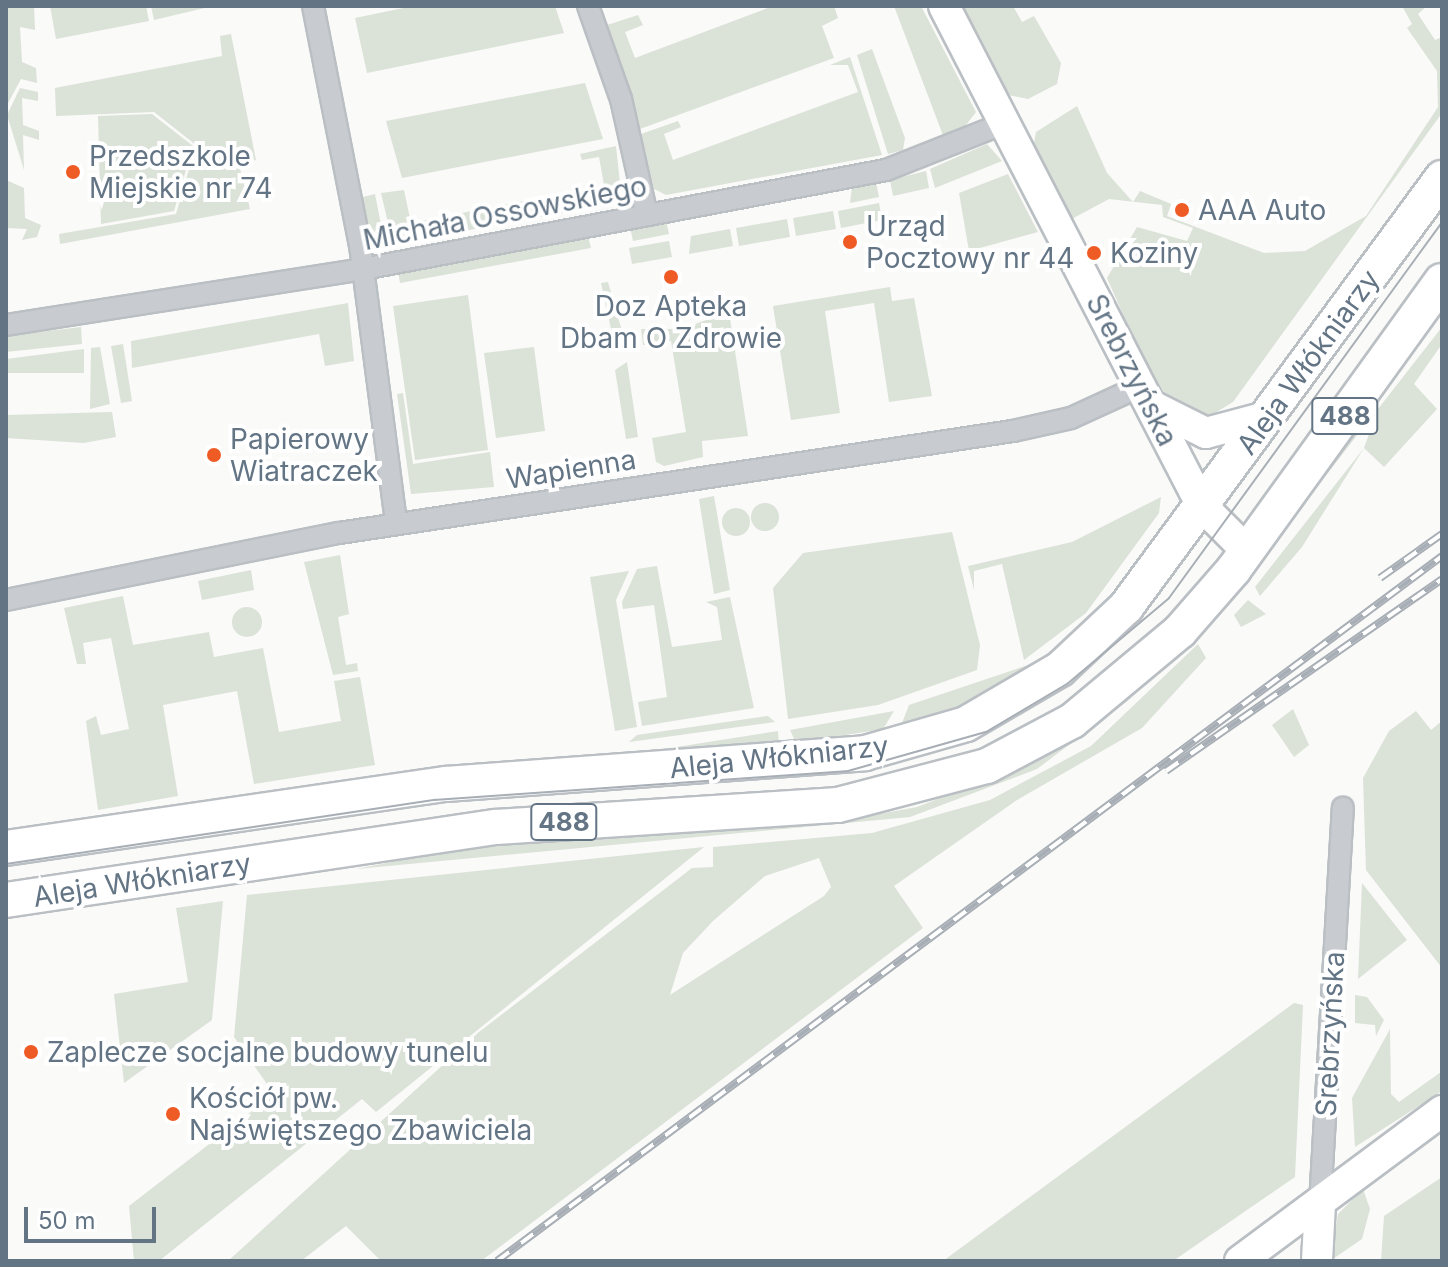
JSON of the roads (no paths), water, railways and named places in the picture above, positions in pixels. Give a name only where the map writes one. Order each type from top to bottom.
[{"type":"main road","name":"Srebrzyńska","points":[[944,6],[1202,506],[1247,551]]},
{"type":"main road","name":"Aleja Włókniarzy","points":[[6,848],[446,784],[836,757],[909,743],[989,713],[1078,655],[1138,593],[1442,178]]},
{"type":"main road","name":"Aleja Włókniarzy","points":[[6,900],[496,827],[816,807],[915,790],[1015,753],[1103,699],[1180,631],[1247,551],[1442,281]]},
{"type":"main road","points":[[1146,395],[1206,433],[1266,417]]},
{"type":"main road","points":[[1240,1261],[1442,1111]]},
{"type":"main road","name":"Srebrzyńska","points":[[1317,1261],[1320,1204]]},
{"type":"street","points":[[313,6],[363,269],[396,524]]},
{"type":"street","points":[[588,6],[621,99],[647,215]]},
{"type":"street","name":"Michała Ossowskiego","points":[[6,325],[363,269],[886,170],[1005,123]]},
{"type":"street","name":"Wapienna","points":[[6,600],[396,524],[1013,431],[1071,418],[1146,395]]},
{"type":"street","name":"Srebrzyńska","points":[[1320,1204],[1343,808]]},
{"type":"tram line","points":[[6,864],[435,800],[848,771],[986,732],[1067,684],[1169,598],[1442,222]]},
{"type":"railway","points":[[1380,578],[1442,534]]},
{"type":"railway","points":[[497,1261],[1442,556]]},
{"type":"railway","points":[[1166,771],[1442,579]]},
{"type":"place","name":"Przedszkole Miejskie nr 74","points":[[73,172]]},
{"type":"place","name":"AAA Auto","points":[[1182,210]]},
{"type":"place","name":"Urząd Pocztowy nr 44","points":[[850,242]]},
{"type":"place","name":"Koziny","points":[[1094,253]]},
{"type":"place","name":"Doz Apteka Dbam O Zdrowie","points":[[671,277]]},
{"type":"place","name":"Papierowy Wiatraczek","points":[[214,455]]},
{"type":"place","name":"Zaplecze socjalne budowy tunelu","points":[[31,1052]]},
{"type":"place","name":"Kościół pw. Najświętszego Zbawiciela","points":[[173,1114]]}]
